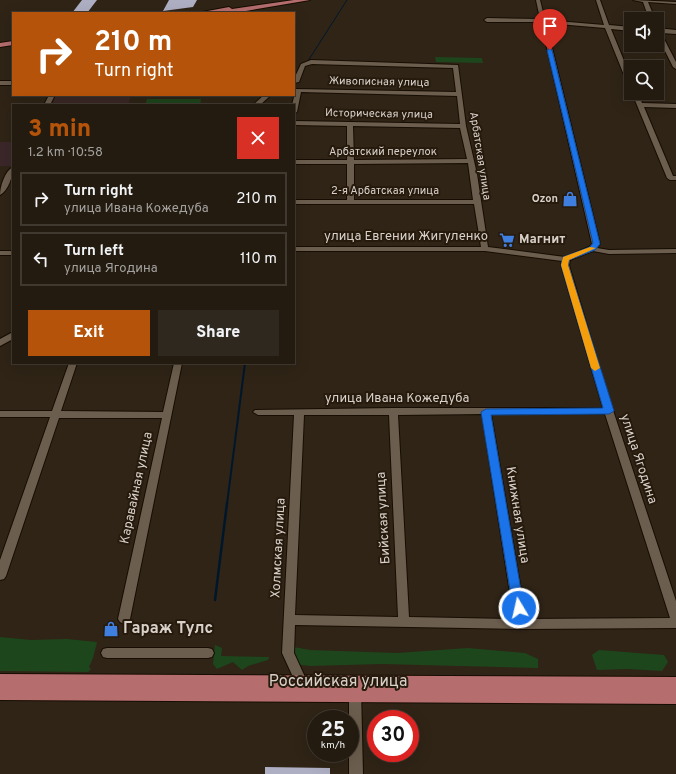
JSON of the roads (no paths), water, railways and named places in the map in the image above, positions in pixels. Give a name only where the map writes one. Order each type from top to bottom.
[{"type":"main road","points":[[224,12],[255,5],[266,0]]},
{"type":"main road","points":[[224,12],[307,0]]},
{"type":"main road","points":[[0,42],[12,40]]},
{"type":"main road","points":[[0,45],[12,43]]},
{"type":"main road","name":"Российская улица","points":[[0,681],[299,683],[355,689]]},
{"type":"main road","name":"Российская улица","points":[[0,693],[674,686]]},
{"type":"street","points":[[538,0],[596,244],[592,248],[566,259]]},
{"type":"street","points":[[598,0],[624,68]]},
{"type":"street","points":[[635,0],[676,3]]},
{"type":"street","points":[[644,1],[649,12]]},
{"type":"street","points":[[487,20],[543,22],[624,28]]},
{"type":"street","points":[[664,31],[676,32]]},
{"type":"street","points":[[664,44],[676,67]]},
{"type":"street","name":"Арбатская улица","points":[[295,81],[297,80],[303,65],[311,62],[456,66],[463,126],[472,161],[485,249]]},
{"type":"street","points":[[0,83],[12,83]]},
{"type":"street","name":"Живописная улица","points":[[295,106],[298,90],[460,94]]},
{"type":"street","points":[[257,104],[267,96]]},
{"type":"street","points":[[638,100],[673,178]]},
{"type":"street","points":[[641,105],[676,106]]},
{"type":"street","name":"Историческая улица","points":[[295,123],[463,126]]},
{"type":"street","points":[[350,124],[351,202]]},
{"type":"street","name":"Арбатский переулок","points":[[295,162],[472,161]]},
{"type":"street","points":[[0,193],[12,171]]},
{"type":"street","name":"2-я Арбатская улица","points":[[295,202],[477,202]]},
{"type":"street","name":"улица Евгении Жигуленко","points":[[295,248],[485,249],[566,259]]},
{"type":"street","points":[[592,248],[609,252],[676,251]]},
{"type":"street","points":[[0,253],[12,253]]},
{"type":"street","name":"улица Ягодина","points":[[566,259],[564,265],[609,411],[676,618]]},
{"type":"street","points":[[0,343],[12,336]]},
{"type":"street","points":[[0,576],[73,364]]},
{"type":"street","name":"Каравайная улица","points":[[124,619],[178,364]]},
{"type":"street","name":"Бийская улица","points":[[393,411],[404,622]]},
{"type":"street","name":"улица Ивана Кожедуба","points":[[258,412],[609,411]]},
{"type":"street","name":"Холмская улица","points":[[299,412],[288,653],[299,677],[299,683]]},
{"type":"street","name":"Книжная улица","points":[[486,412],[521,624]]},
{"type":"street","points":[[0,414],[166,415]]},
{"type":"street","points":[[290,620],[521,624],[676,623]]},
{"type":"street","points":[[107,653],[208,653]]},
{"type":"street","points":[[355,689],[356,774]]},
{"type":"waterway","points":[[308,61],[347,0]]},
{"type":"waterway","points":[[227,504],[245,364]]},
{"type":"waterway","points":[[215,600],[227,503]]},
{"type":"place","name":"Ozon","points":[[570,199]]},
{"type":"place","name":"Магнит","points":[[507,240]]},
{"type":"place","name":"Гараж Тулс","points":[[111,629]]}]
